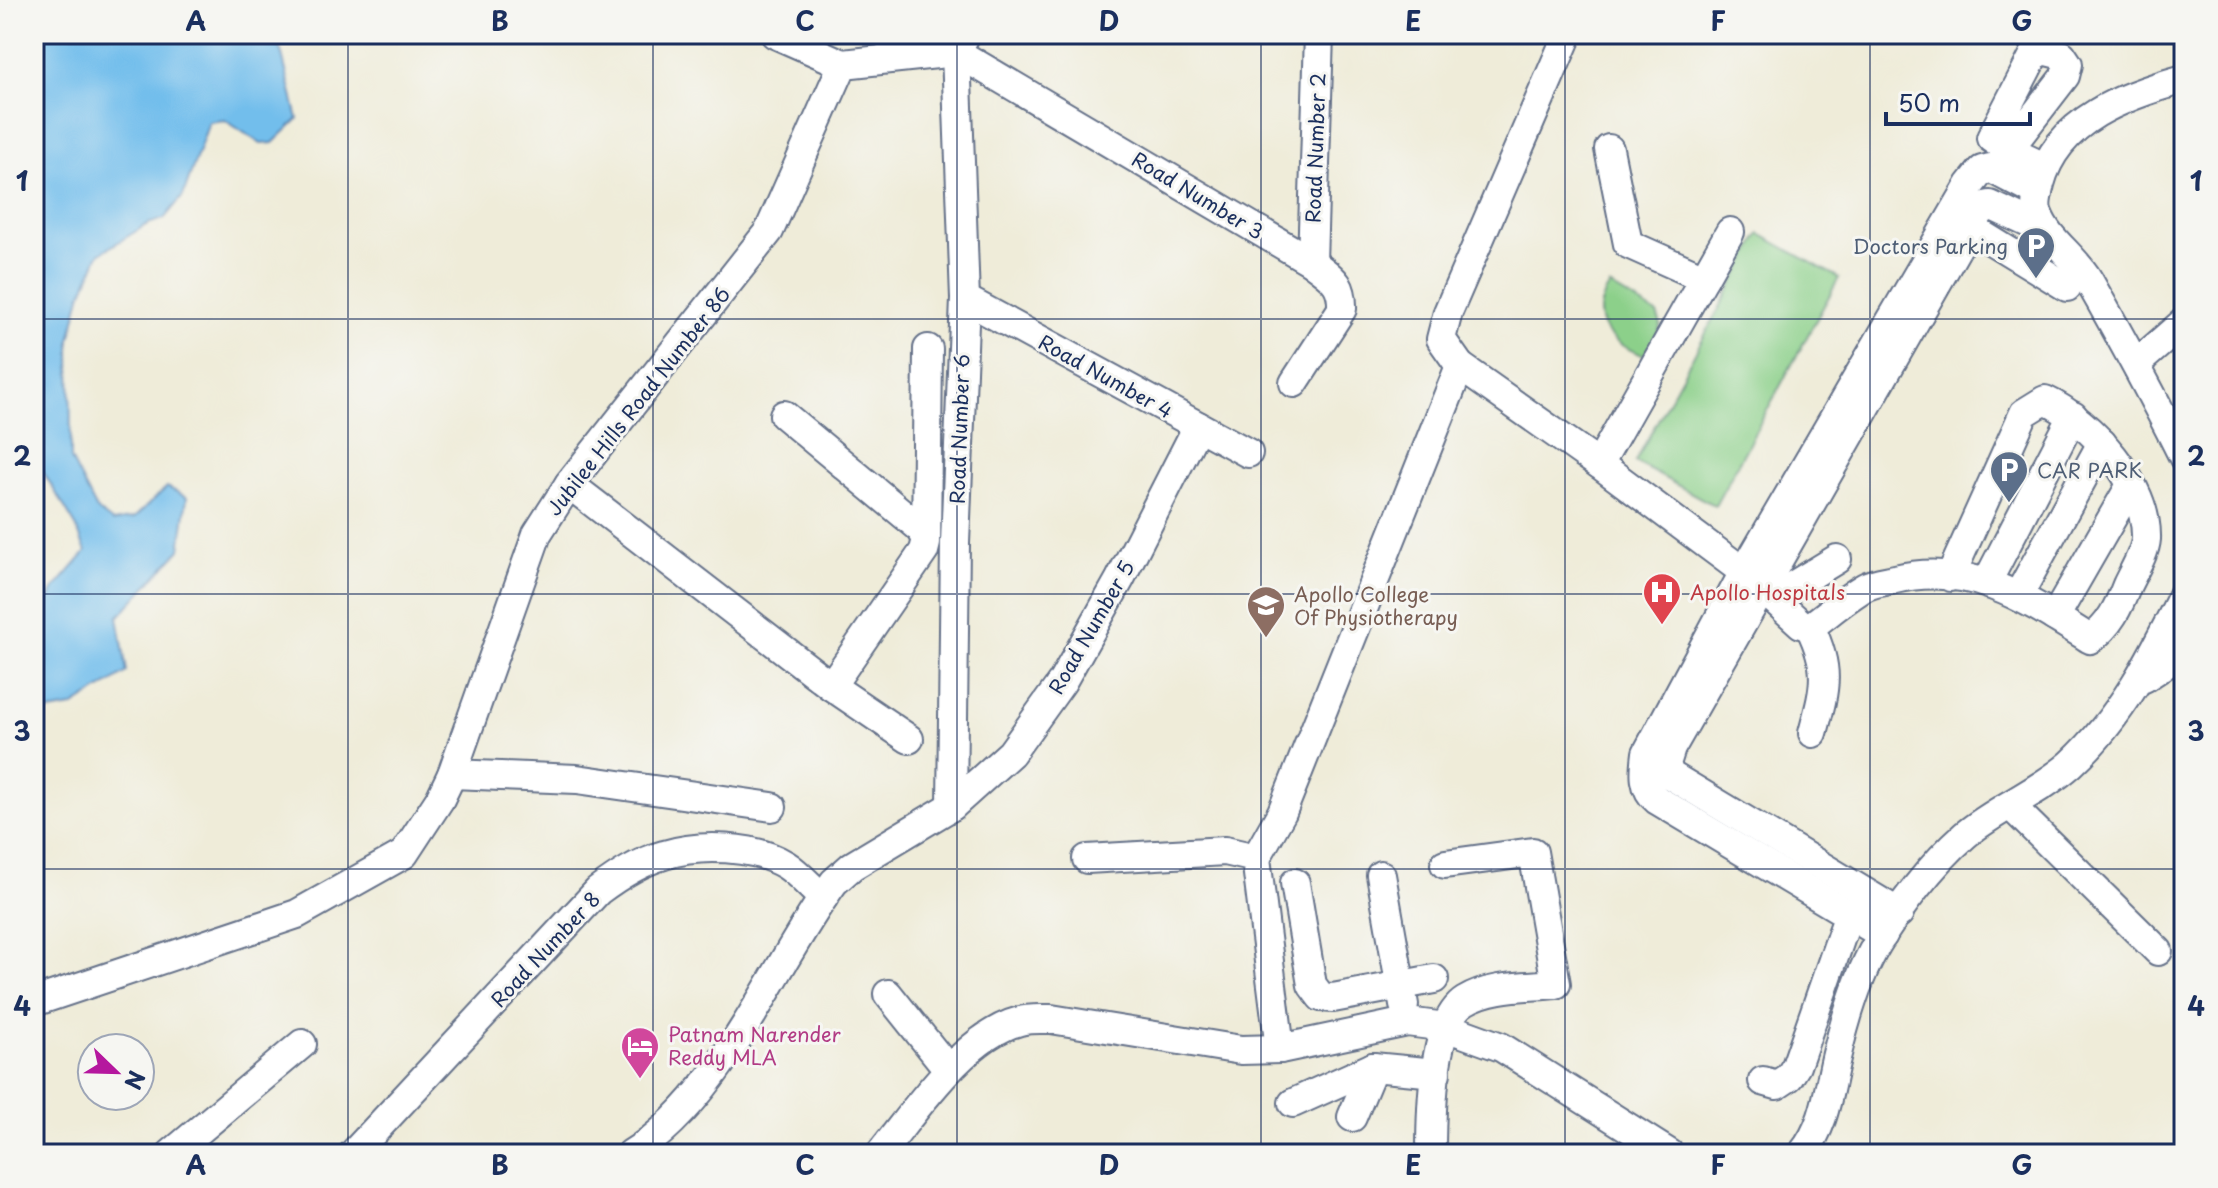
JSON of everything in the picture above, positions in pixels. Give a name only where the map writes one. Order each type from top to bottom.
[{"type":"street","points":[[775,34],[843,64],[961,43]]},
{"type":"street","name":"Road Number 2","points":[[1312,262],[1319,34]]},
{"type":"street","points":[[1568,34],[1448,312],[1441,339],[1460,366],[1599,464],[1760,586],[1801,624],[1810,627],[1823,654],[1824,690],[1813,733]]},
{"type":"street","name":"Road Number 3","points":[[961,43],[1312,262],[1339,284],[1342,309],[1294,383]]},
{"type":"street","name":"Road Number 6","points":[[952,806],[955,543],[965,299],[961,43]]},
{"type":"street","name":"Jubilee Hills Road Number 86","points":[[34,1002],[297,914],[404,854],[440,799],[452,774],[537,534],[569,484],[769,231],[843,64]]},
{"type":"street","points":[[2035,225],[2034,181],[2057,147],[2089,116],[2140,91],[2184,79]]},
{"type":"street","points":[[1609,149],[1628,244],[1704,278]]},
{"type":"street","points":[[1802,1154],[1826,1110],[1836,1057],[1853,1000],[1876,945],[1874,921],[1670,775],[1666,764],[1671,748],[1760,586],[1963,196],[1982,170],[1999,159],[2034,181]]},
{"type":"street","points":[[1874,921],[1650,795],[1645,771],[1647,753],[1760,586],[1969,227],[1985,206],[1990,205],[2035,225],[2082,268],[2184,458]]},
{"type":"street","points":[[1969,227],[2067,287]]},
{"type":"street","points":[[1599,464],[1730,232]]},
{"type":"street","name":"Road Number 4","points":[[965,299],[1248,453]]},
{"type":"street","points":[[2136,364],[2184,322]]},
{"type":"street","points":[[831,686],[924,551],[928,349]]},
{"type":"street","points":[[1280,1049],[1256,858],[1282,812],[1460,366]]},
{"type":"street","points":[[1810,627],[1867,586],[1922,573],[1950,577],[1987,582],[2018,596],[2090,639],[2103,631],[2123,596],[2146,541],[2141,509],[2131,485],[2102,443],[2066,409],[2045,400],[2024,413],[1950,577]]},
{"type":"street","points":[[784,415],[920,528],[926,537]]},
{"type":"street","points":[[1987,582],[2073,416]]},
{"type":"street","name":"Road Number 5","points":[[631,1154],[669,1126],[721,1062],[834,882],[852,866],[952,806],[1011,753],[1062,682],[1120,579],[1198,426]]},
{"type":"street","points":[[2018,596],[2102,443]]},
{"type":"street","points":[[569,484],[831,686],[909,739]]},
{"type":"street","points":[[2055,617],[2131,485]]},
{"type":"street","points":[[1760,586],[1837,559]]},
{"type":"street","points":[[1763,1081],[1777,1085],[1789,1077],[1874,921],[1966,834],[2045,786],[2097,737],[2153,658],[2184,593]]},
{"type":"street","points":[[2136,683],[2184,652]]},
{"type":"street","points":[[452,774],[577,779],[772,807]]},
{"type":"street","points":[[2011,806],[2158,951]]},
{"type":"street","name":"Road Number 8","points":[[353,1154],[598,891],[622,873],[665,854],[718,849],[752,850],[787,865],[823,898]]},
{"type":"street","points":[[1087,859],[1225,851],[1256,858]]},
{"type":"street","points":[[1431,1154],[1437,1058],[1446,1027],[1462,1002],[1489,990],[1556,984],[1533,852],[1445,864]]},
{"type":"street","points":[[1381,875],[1407,1022]]},
{"type":"street","points":[[1263,912],[1297,895],[1312,985],[1317,994],[1325,998],[1434,979]]},
{"type":"street","points":[[888,994],[948,1069]]},
{"type":"street","points":[[880,1154],[948,1069],[995,1031],[1021,1020],[1051,1019],[1241,1050],[1280,1049],[1407,1022],[1446,1027],[1501,1047],[1670,1154]]},
{"type":"street","points":[[171,1154],[302,1044]]},
{"type":"street","points":[[1293,1103],[1373,1067],[1436,1073]]},
{"type":"street","points":[[1352,1117],[1373,1067]]},
{"type":"green space","points":[[1760,234],[1839,278],[1715,506],[1635,462]]},
{"type":"green space","points":[[1610,286],[1657,314],[1661,324],[1655,340],[1643,355],[1620,344],[1605,329],[1600,309]]},
{"type":"water","points":[[48,34],[270,34],[281,51],[298,119],[273,143],[261,144],[225,120],[209,122],[183,196],[164,219],[148,224],[99,254],[81,296],[70,340],[71,459],[97,510],[113,522],[134,518],[167,487],[187,497],[180,550],[118,617],[127,672],[72,707],[43,712],[34,718],[34,632],[53,590],[86,552],[76,526],[36,460],[39,374],[45,342],[44,311],[34,307],[34,55]]},
{"type":"place","name":"Doctors Parking","points":[[2036,280]]},
{"type":"place","name":"CAR PARK","points":[[2009,504]]},
{"type":"place","name":"Apollo Hospitals","points":[[1662,626]]},
{"type":"place","name":"Apollo College Of Physiotherapy","points":[[1266,639]]},
{"type":"place","name":"Patnam Narender Reddy MLA","points":[[640,1080]]}]
